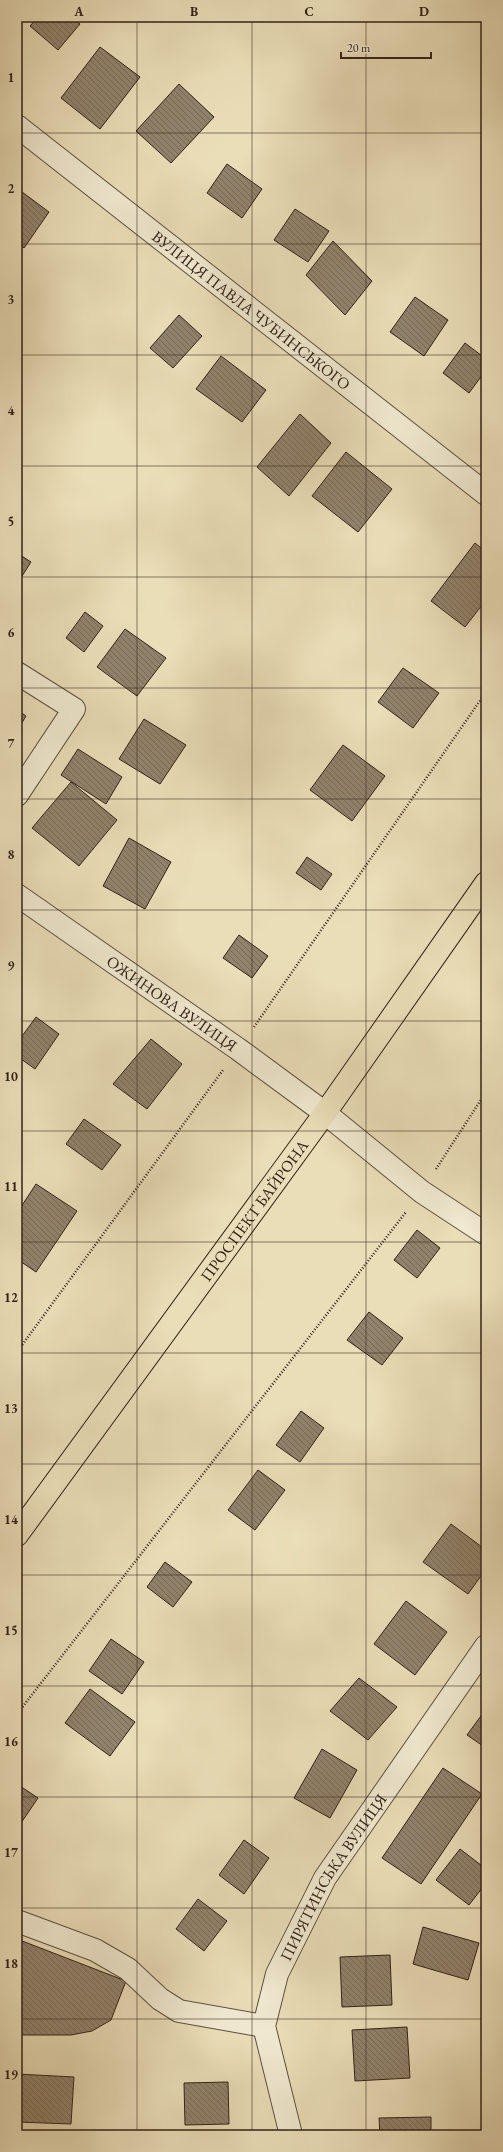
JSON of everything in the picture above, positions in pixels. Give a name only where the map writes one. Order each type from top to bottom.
[{"type":"main road","name":"ПРОСПЕКТ БАЙРОНА","points":[[17,1535],[325,1113],[486,883]]},
{"type":"street","name":"ВУЛИЦЯ ПАВЛА ЧУБИНСЬКОГО","points":[[20,133],[486,494]]},
{"type":"street","points":[[17,673],[74,709],[17,795]]},
{"type":"street","name":"ОЖИНОВА ВУЛИЦЯ","points":[[17,895],[238,1050],[325,1113],[422,1192],[486,1234]]},
{"type":"street","name":"ПИРЯТИНСЬКА ВУЛИЦЯ","points":[[291,2135],[264,2026],[277,1974],[325,1878],[486,1646]]},
{"type":"street","points":[[17,1921],[95,1950],[128,1969],[160,1999],[179,2011],[264,2026]]},
{"type":"path","points":[[17,1352],[238,1050],[486,692]]},
{"type":"path","points":[[17,1714],[422,1192],[486,1092]]},
{"type":"building","points":[[38,17],[72,17],[80,24],[58,50],[30,26]]},
{"type":"building","points":[[100,47],[140,77],[100,129],[61,98]]},
{"type":"building","points":[[179,84],[214,117],[171,163],[136,131]]},
{"type":"building","points":[[227,164],[262,189],[242,218],[207,193]]},
{"type":"building","points":[[18,189],[49,212],[24,248],[17,242]]},
{"type":"building","points":[[295,209],[329,231],[308,262],[274,240]]},
{"type":"building","points":[[333,241],[372,281],[345,315],[306,275]]},
{"type":"building","points":[[415,297],[448,320],[424,356],[390,332]]},
{"type":"building","points":[[179,315],[202,336],[173,368],[150,348]]},
{"type":"building","points":[[465,343],[486,359],[486,370],[469,393],[443,373]]},
{"type":"building","points":[[221,356],[266,390],[242,422],[196,389]]},
{"type":"building","points":[[300,414],[331,443],[289,496],[257,467]]},
{"type":"building","points":[[346,452],[392,489],[358,532],[312,496]]},
{"type":"building","points":[[475,543],[486,552],[486,600],[465,627],[431,601]]},
{"type":"building","points":[[17,553],[31,562],[17,584]]},
{"type":"building","points":[[85,612],[103,626],[84,652],[66,638]]},
{"type":"building","points":[[125,629],[166,658],[137,696],[97,667]]},
{"type":"building","points":[[403,668],[439,693],[413,728],[378,702]]},
{"type":"building","points":[[17,710],[26,716],[17,731]]},
{"type":"building","points":[[144,719],[186,745],[160,784],[119,759]]},
{"type":"building","points":[[343,745],[385,776],[352,821],[310,790]]},
{"type":"building","points":[[78,749],[122,777],[106,804],[61,775]]},
{"type":"building","points":[[71,782],[117,820],[79,866],[32,828]]},
{"type":"building","points":[[129,838],[171,862],[145,909],[103,886]]},
{"type":"building","points":[[307,857],[332,874],[321,890],[296,873]]},
{"type":"building","points":[[239,935],[268,956],[252,978],[223,958]]},
{"type":"building","points":[[36,1017],[59,1034],[35,1069],[17,1056],[17,1043]]},
{"type":"building","points":[[151,1039],[182,1064],[147,1109],[113,1084]]},
{"type":"building","points":[[84,1119],[121,1145],[102,1170],[66,1144]]},
{"type":"building","points":[[36,1184],[77,1211],[36,1272],[17,1259],[17,1213]]},
{"type":"building","points":[[417,1230],[440,1248],[417,1278],[394,1260]]},
{"type":"building","points":[[369,1312],[403,1338],[382,1365],[347,1340]]},
{"type":"building","points":[[301,1411],[324,1428],[300,1462],[276,1445]]},
{"type":"building","points":[[258,1470],[285,1490],[255,1530],[228,1510]]},
{"type":"building","points":[[451,1524],[486,1550],[486,1569],[468,1594],[423,1562]]},
{"type":"building","points":[[165,1562],[192,1582],[173,1607],[147,1587]]},
{"type":"building","points":[[406,1601],[447,1632],[415,1675],[374,1644]]},
{"type":"building","points":[[111,1639],[144,1662],[122,1694],[89,1671]]},
{"type":"building","points":[[359,1678],[397,1707],[368,1740],[330,1711]]},
{"type":"building","points":[[90,1689],[135,1722],[110,1756],[65,1723]]},
{"type":"building","points":[[486,1709],[486,1748],[467,1735]]},
{"type":"building","points":[[322,1749],[357,1770],[330,1818],[294,1798]]},
{"type":"building","points":[[443,1768],[482,1794],[421,1884],[382,1858]]},
{"type":"building","points":[[17,1784],[38,1798],[21,1823],[17,1820]]},
{"type":"building","points":[[244,1840],[269,1858],[244,1894],[219,1875]]},
{"type":"building","points":[[460,1849],[486,1869],[486,1883],[469,1905],[436,1880]]},
{"type":"building","points":[[198,1899],[227,1921],[204,1951],[176,1929]]},
{"type":"building","points":[[423,1927],[479,1943],[468,1980],[413,1964]]},
{"type":"building","points":[[17,1939],[126,1981],[111,2020],[92,2031],[71,2035],[17,2035]]},
{"type":"building","points":[[390,1955],[392,2005],[342,2007],[340,1957]]},
{"type":"building","points":[[407,2027],[410,2078],[355,2081],[352,2030]]},
{"type":"building","points":[[17,2074],[74,2077],[71,2124],[17,2122]]},
{"type":"building","points":[[228,2082],[229,2124],[185,2125],[184,2083]]},
{"type":"building","points":[[431,2117],[431,2135],[380,2135],[379,2118]]}]
